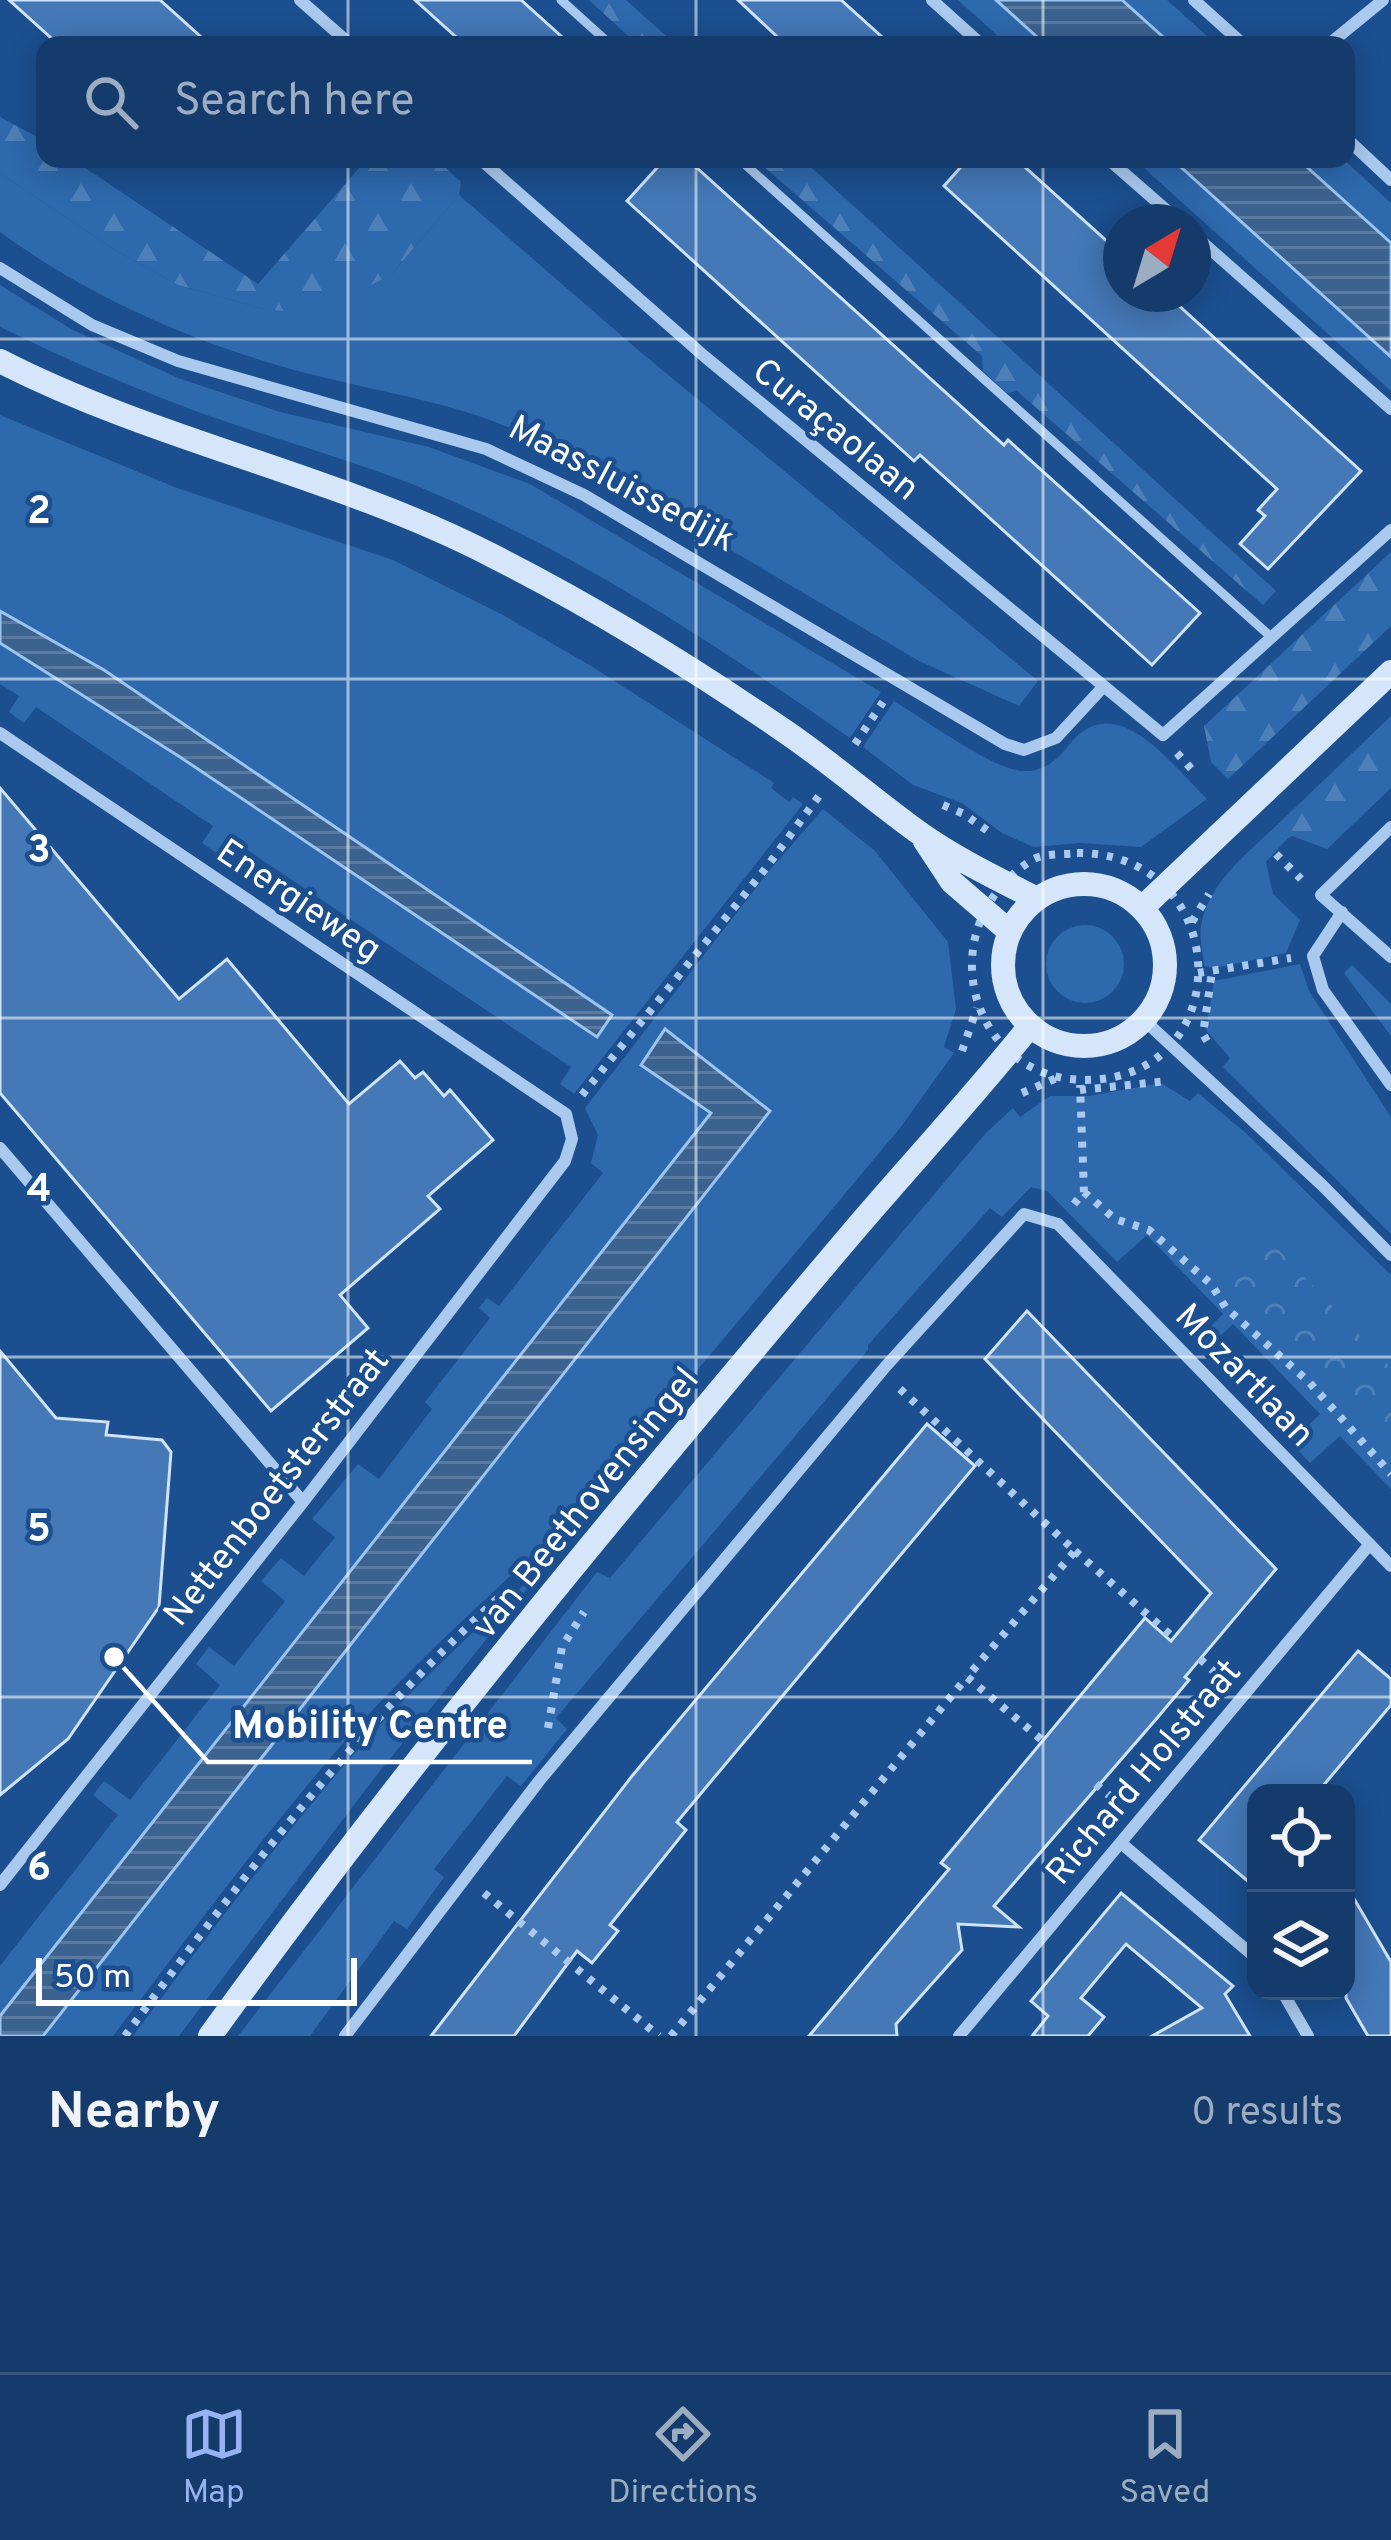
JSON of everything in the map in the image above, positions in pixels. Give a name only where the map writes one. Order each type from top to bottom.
[{"type":"street","points":[[932,0],[972,36]]},
{"type":"street","points":[[1194,0],[1234,36]]},
{"type":"street","points":[[1339,36],[1383,0]]},
{"type":"street","points":[[302,1],[341,36]]},
{"type":"street","points":[[1355,147],[1391,180]]},
{"type":"street","name":"Curaçaolaan","points":[[490,168],[704,356],[1163,735],[1271,637]]},
{"type":"street","points":[[1118,168],[1159,204]]},
{"type":"street","points":[[1211,250],[1391,409]]},
{"type":"street","name":"Maassluissedijk","points":[[0,268],[92,325],[178,361],[506,458],[584,495],[1004,744],[1024,750],[1056,738],[1105,686]]},
{"type":"street","points":[[0,361],[136,422],[313,479],[414,518],[493,556],[674,660],[838,769],[920,833],[1037,899]]},
{"type":"street","points":[[1271,637],[1391,530]]},
{"type":"street","points":[[1142,908],[1391,672]]},
{"type":"street","name":"Energieweg","points":[[0,734],[566,1114]]},
{"type":"street","points":[[1391,827],[1321,895],[1391,957]]},
{"type":"street","points":[[920,833],[952,882],[1010,932]]},
{"type":"street","points":[[1091,884],[1127,896],[1142,908],[1165,951],[1158,1000],[1144,1020],[1109,1043],[1089,1046],[1068,1046],[1030,1026],[1004,982],[1004,948],[1010,932],[1037,899],[1054,889],[1091,884]]},
{"type":"street","points":[[1342,913],[1313,956],[1323,990],[1391,1085]]},
{"type":"street","points":[[1144,1020],[1391,1255]]},
{"type":"street","name":"van Beethovensingel","points":[[210,2036],[311,1895],[492,1671],[852,1233],[1030,1026]]},
{"type":"street","name":"Nettenboetsterstraat","points":[[0,1885],[565,1161],[572,1139],[566,1114]]},
{"type":"street","points":[[0,1148],[303,1502]]},
{"type":"street","name":"Mozartlaan","points":[[886,1366],[1024,1214],[1058,1224],[1391,1566]]},
{"type":"street","points":[[345,2036],[538,1781],[886,1366]]},
{"type":"street","name":"Richard Holstraat","points":[[959,2036],[1370,1544]]},
{"type":"street","points":[[1121,1843],[1247,1950]]},
{"type":"street","points":[[1287,2000],[1308,2036]]},
{"type":"lane","points":[[561,0],[601,36]]},
{"type":"lane","points":[[749,168],[1271,637]]},
{"type":"path","points":[[974,947],[986,911],[1035,857],[1095,853],[1131,861],[1166,886],[1191,924],[1198,973],[1280,959]]},
{"type":"path","points":[[566,1114],[766,868]]},
{"type":"path","points":[[1079,1079],[1084,1192],[1115,1219],[1149,1230],[1211,1284],[1226,1308],[1309,1382],[1391,1474]]},
{"type":"path","points":[[886,1366],[904,1395],[1174,1638]]},
{"type":"path","points":[[671,2036],[1075,1550]]},
{"type":"path","name":"van Beethovensingel","points":[[125,2036],[250,1869],[342,1758],[455,1637],[526,1573]]},
{"type":"path","points":[[538,1781],[562,1647],[595,1594]]},
{"type":"path","points":[[968,1677],[1043,1741]]},
{"type":"path","points":[[463,1876],[659,2036]]},
{"type":"green space","points":[[589,0],[626,0],[666,36],[628,36]]},
{"type":"green space","points":[[958,0],[996,0],[1036,36],[998,36]]},
{"type":"green space","points":[[1122,0],[1167,0],[1207,36],[1162,36]]},
{"type":"green space","points":[[0,117],[36,136],[36,168],[85,168],[258,284],[359,168],[446,168],[461,182],[459,195],[391,275],[331,305],[296,312],[264,309],[178,285],[110,247],[0,173]]},
{"type":"green space","points":[[765,168],[812,168],[1276,591],[1263,605],[1017,391],[1007,393],[983,371],[982,356]]},
{"type":"green space","points":[[1144,168],[1182,168],[1391,357],[1391,391],[1211,229],[1211,204],[1184,204]]},
{"type":"green space","points":[[1308,168],[1353,168],[1391,203],[1391,243]]},
{"type":"green space","points":[[0,173],[110,247],[178,285],[264,309],[391,275],[459,195],[1038,681],[1019,706],[919,661],[568,454],[510,428],[449,407],[280,366],[134,311],[65,275],[0,232]]},
{"type":"green space","points":[[0,285],[71,329],[178,378],[280,412],[429,447],[530,484],[881,692],[850,738],[640,600],[474,511],[390,476],[176,403],[0,327]]},
{"type":"green space","points":[[0,415],[177,488],[393,560],[591,666],[774,783],[771,788],[789,802],[793,797],[803,804],[574,1094],[560,1084],[571,1067],[240,845],[228,861],[202,843],[213,826],[36,707],[24,723],[9,712],[19,696],[0,684],[0,643],[180,757],[596,1037],[612,1016],[104,670],[0,611]]},
{"type":"green space","points":[[1391,552],[1391,626],[1228,779],[1211,762],[1204,726]]},
{"type":"green space","points":[[894,701],[977,753],[1023,771],[1049,764],[1087,729],[1105,724],[1123,727],[1160,751],[1207,799],[1141,847],[1080,843],[1034,847],[1002,833],[962,803],[913,785],[863,747]]},
{"type":"green space","points":[[1391,716],[1391,788],[1327,849],[1288,838],[1276,826]]},
{"type":"green space","points":[[823,809],[875,851],[948,942],[956,1009],[944,1047],[954,1053],[900,1128],[601,1485],[388,1694],[326,1762],[113,2036],[43,2036],[769,1111],[711,1112],[0,2016],[0,1966],[118,1815],[93,1795],[104,1781],[130,1800],[220,1685],[196,1664],[209,1647],[234,1666],[285,1601],[261,1581],[281,1558],[304,1576],[335,1537],[312,1519],[358,1464],[379,1479],[432,1409],[425,1402],[490,1318],[479,1308],[487,1298],[499,1306],[603,1173],[591,1163],[598,1135],[585,1108]]},
{"type":"green space","points":[[1276,826],[1288,838],[1266,862],[1273,894],[1300,920],[1286,953],[1215,968],[1204,966],[1201,926],[1211,897],[1230,870]]},
{"type":"green space","points":[[1085,925],[1112,937],[1124,964],[1112,991],[1085,1003],[1058,991],[1046,964],[1058,937]]},
{"type":"green space","points":[[1300,964],[1309,991],[1391,1117],[1391,1234],[1223,1067],[1230,1058],[1206,1030],[1214,981]]},
{"type":"green space","points":[[1352,965],[1391,1004],[1391,1036],[1344,973]]},
{"type":"green space","points":[[1161,1083],[1190,1101],[1198,1093],[1247,1134],[1391,1275],[1391,1489],[1340,1436],[1310,1463],[1291,1443],[1320,1414],[1233,1324],[1203,1352],[1194,1343],[1223,1314],[1147,1235],[1117,1262],[1047,1191],[1031,1187],[1002,1217],[990,1208],[868,1345],[556,1718],[567,1729],[521,1786],[507,1776],[434,1869],[444,1877],[407,1929],[394,1921],[310,2036],[238,2036],[597,1572],[610,1578],[985,1134],[1013,1108],[1020,1117],[1050,1096],[1089,1096]]},
{"type":"green space","points":[[1269,1240],[1391,1368],[1391,1434],[1382,1442],[1227,1279]]},
{"type":"green space","points":[[548,1563],[372,1781],[179,2036],[133,2036],[347,1762],[419,1684]]},
{"type":"shaded area","points":[[996,0],[1122,0],[1162,36],[1036,36]]},
{"type":"shaded area","points":[[1182,168],[1308,168],[1391,243],[1391,357]]},
{"type":"shaded area","points":[[0,611],[104,670],[612,1015],[597,1037],[180,757],[0,643]]},
{"type":"shaded area","points":[[665,1029],[770,1111],[43,2036],[0,2036],[0,2016],[711,1113],[641,1065]]},
{"type":"building","points":[[9,0],[160,0],[200,36],[49,36]]},
{"type":"building","points":[[415,0],[521,0],[561,36],[455,36]]},
{"type":"building","points":[[738,0],[841,0],[881,36],[776,36]]},
{"type":"building","points":[[657,168],[697,168],[1004,445],[1008,440],[1200,613],[1152,665],[920,455],[914,461],[627,201]]},
{"type":"building","points":[[960,168],[1026,168],[1103,238],[1103,312],[1186,312],[1361,471],[1268,569],[1240,544],[1265,516],[1258,510],[1277,489],[944,186]]},
{"type":"building","points":[[0,788],[179,999],[227,959],[349,1104],[400,1061],[415,1078],[423,1072],[444,1096],[450,1090],[493,1140],[428,1196],[440,1209],[340,1295],[368,1328],[271,1411],[0,1093]]},
{"type":"building","points":[[1027,1311],[1276,1569],[1185,1677],[1189,1680],[994,1906],[1019,1927],[958,1924],[962,1950],[896,2024],[897,2036],[809,2036],[949,1869],[941,1863],[1145,1618],[1171,1641],[1211,1593],[985,1359]]},
{"type":"building","points":[[0,1351],[56,1418],[108,1422],[106,1435],[162,1440],[171,1452],[159,1607],[68,1739],[0,1795]]},
{"type":"building","points":[[927,1424],[975,1466],[677,1822],[686,1830],[610,1925],[618,1931],[592,1963],[577,1951],[514,2036],[431,2036],[632,1776]]},
{"type":"building","points":[[1358,1651],[1391,1679],[1391,1705],[1325,1784],[1247,1784],[1247,1880],[1199,1840]]},
{"type":"building","points":[[1121,1893],[1233,1986],[1225,1994],[1250,2036],[1152,2036],[1202,2008],[1126,1944],[1081,1998],[1104,2017],[1088,2036],[1032,2036],[1048,2016],[1031,2001]]},
{"type":"building","points":[[1355,1900],[1391,1962],[1391,2036],[1368,2036],[1347,2000],[1355,2000]]},
{"type":"place","name":"Mobility Centre","points":[[114,1657]]}]
